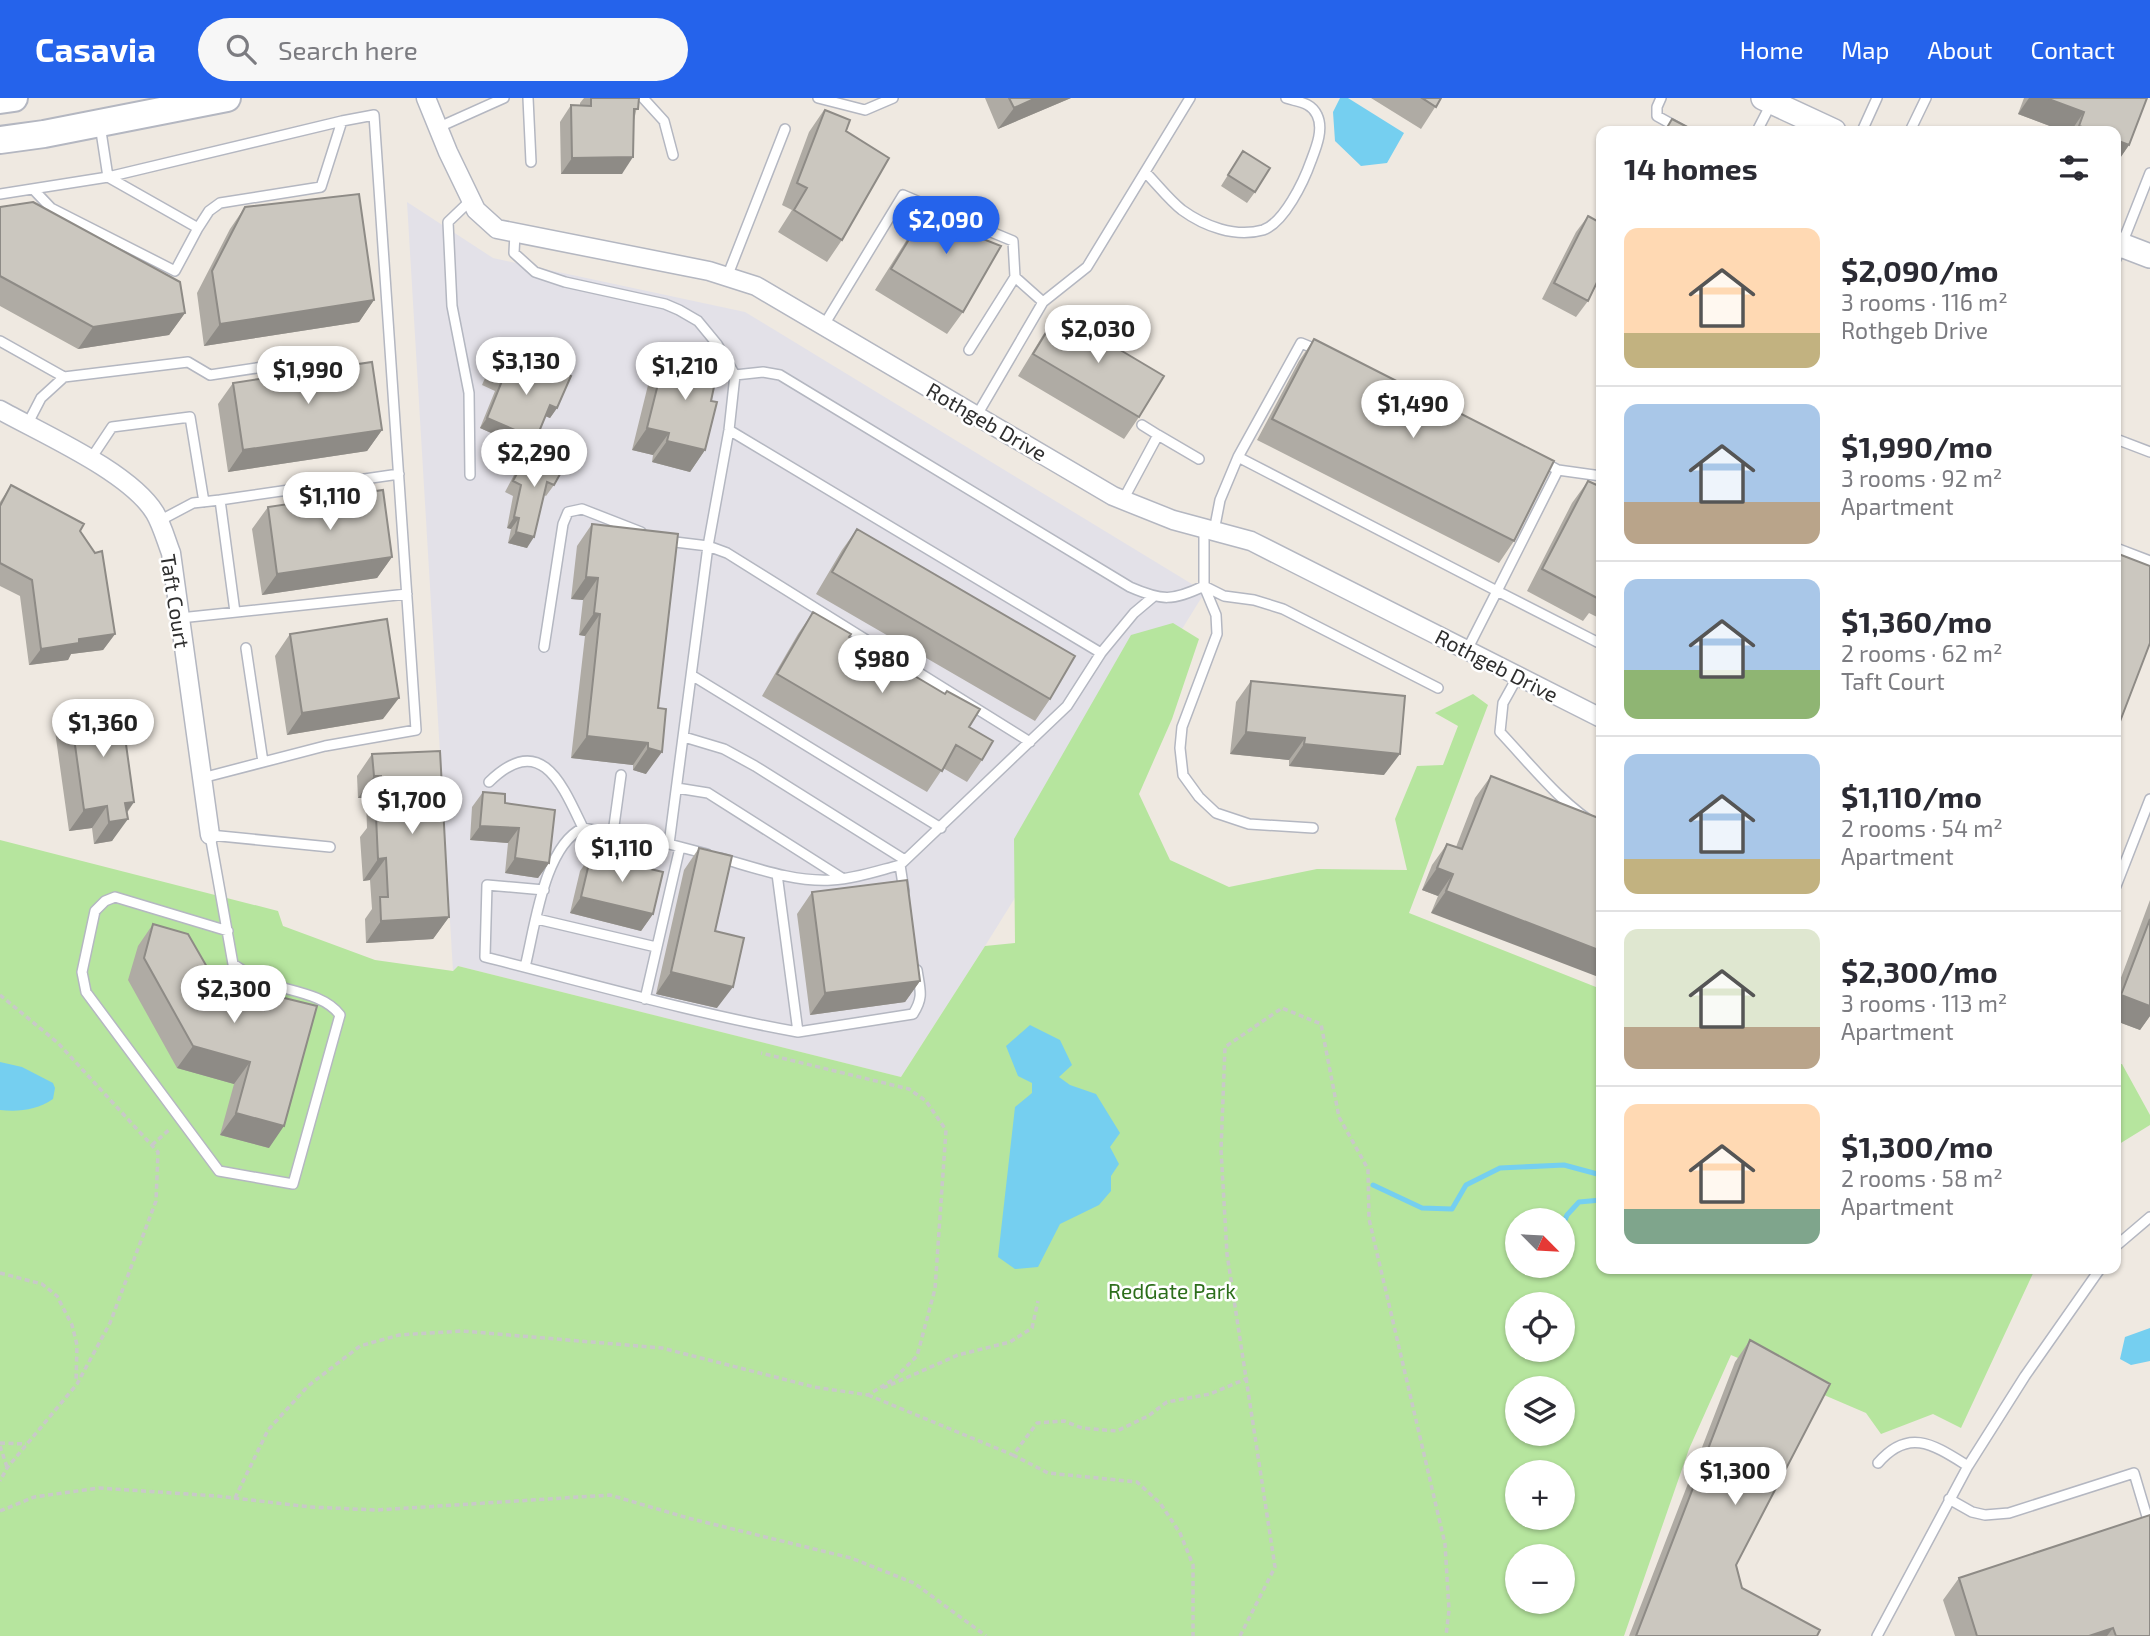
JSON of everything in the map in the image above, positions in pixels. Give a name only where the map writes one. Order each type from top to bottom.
[{"type":"main road","points":[[0,100],[14,98]]},
{"type":"main road","points":[[0,140],[227,98]]},
{"type":"street","name":"Rothgeb Drive","points":[[426,98],[471,201],[476,210],[497,229],[669,262],[756,286],[1123,500],[1173,520],[1251,541],[1596,715]]},
{"type":"street","points":[[1768,100],[1823,126]]},
{"type":"street","points":[[2121,250],[2150,256]]},
{"type":"street","name":"Taft Court","points":[[0,410],[116,474],[138,492],[156,514],[171,553],[210,835]]},
{"type":"lane","points":[[437,128],[504,98]]},
{"type":"lane","points":[[528,98],[531,162]]},
{"type":"lane","points":[[643,98],[664,121],[673,155]]},
{"type":"lane","points":[[818,98],[865,110],[893,98]]},
{"type":"lane","points":[[859,98],[865,110]]},
{"type":"lane","points":[[978,415],[1043,302],[1087,267],[1191,98]]},
{"type":"lane","points":[[1145,172],[1181,209],[1208,225],[1233,232],[1265,229],[1288,207],[1306,176],[1319,138],[1318,116],[1309,105],[1286,98]]},
{"type":"lane","points":[[1661,98],[1657,116],[1675,126]]},
{"type":"lane","points":[[1864,126],[1877,98]]},
{"type":"lane","points":[[1912,126],[1926,98]]},
{"type":"lane","points":[[1759,126],[1768,100]]},
{"type":"lane","points":[[0,194],[108,177],[374,115],[416,730],[325,746],[202,778]]},
{"type":"lane","points":[[33,189],[51,208],[175,271],[209,211],[220,203],[321,187],[342,121]]},
{"type":"lane","points":[[100,123],[108,177]]},
{"type":"lane","points":[[727,277],[785,129]]},
{"type":"lane","points":[[2121,242],[2150,173]]},
{"type":"lane","points":[[108,177],[198,228]]},
{"type":"lane","points":[[824,326],[903,195],[1013,241],[1015,277],[969,350]]},
{"type":"lane","points":[[471,201],[448,222],[452,306],[469,393],[471,475]]},
{"type":"lane","points":[[515,233],[514,253],[536,272],[565,282],[665,304],[698,321],[717,344],[735,375],[729,430],[708,546],[669,844]]},
{"type":"lane","points":[[1015,277],[1043,302]]},
{"type":"lane","points":[[0,341],[64,377]]},
{"type":"lane","points":[[1313,828],[1249,824],[1216,813],[1199,797],[1183,775],[1180,748],[1182,727],[1217,634],[1216,615],[1204,586],[1209,530],[1220,500],[1238,457],[1301,343],[1325,353]]},
{"type":"lane","points":[[27,425],[41,398],[64,377],[188,362],[210,375],[336,356]]},
{"type":"lane","points":[[735,375],[763,372],[780,375],[1130,587],[1153,597],[1182,597],[1204,586]]},
{"type":"lane","points":[[90,460],[112,427],[190,417],[204,502]]},
{"type":"lane","points":[[1142,425],[1199,459]]},
{"type":"lane","points":[[729,430],[1101,653]]},
{"type":"lane","points":[[1123,500],[1158,435]]},
{"type":"lane","points":[[2121,441],[2150,452]]},
{"type":"lane","points":[[1238,457],[1596,641]]},
{"type":"lane","points":[[1534,457],[1558,470],[1596,475]]},
{"type":"lane","points":[[1467,650],[1558,470]]},
{"type":"lane","points":[[159,521],[192,503],[400,474]]},
{"type":"lane","points":[[220,500],[235,612]]},
{"type":"lane","points":[[544,648],[563,524],[568,512],[582,509],[646,534]]},
{"type":"lane","points":[[659,539],[708,546],[727,553],[1030,742]]},
{"type":"lane","points":[[2121,550],[2150,561]]},
{"type":"lane","points":[[1204,586],[1224,596],[1254,600],[1283,609],[1438,688]]},
{"type":"lane","points":[[180,618],[407,594]]},
{"type":"lane","points":[[525,967],[556,852],[571,833],[583,828],[669,844],[777,874],[831,880],[863,875],[902,863],[1067,706],[1101,653],[1134,613],[1153,597]]},
{"type":"lane","points":[[246,648],[263,762]]},
{"type":"lane","points":[[693,676],[940,828]]},
{"type":"lane","points":[[1518,676],[1503,703],[1500,732],[1577,810],[1596,824]]},
{"type":"lane","points":[[684,737],[724,749],[755,766],[902,863]]},
{"type":"lane","points":[[489,782],[504,767],[520,760],[535,763],[551,771],[583,828]]},
{"type":"lane","points":[[613,833],[621,775]]},
{"type":"lane","points":[[677,788],[708,793],[842,878]]},
{"type":"lane","points":[[2121,873],[2150,799]]},
{"type":"lane","points":[[228,930],[115,897],[105,901],[95,911],[82,972],[86,992],[219,1171],[292,1184],[340,1015],[333,1005],[248,975],[233,964],[228,930],[210,835],[330,847]]},
{"type":"lane","points":[[645,999],[680,847]]},
{"type":"lane","points":[[902,863],[906,904]]},
{"type":"lane","points":[[777,874],[798,1032]]},
{"type":"lane","points":[[544,890],[486,885],[485,957],[645,999],[798,1032],[913,1014],[920,1003],[921,995],[915,956]]},
{"type":"lane","points":[[537,919],[656,947]]},
{"type":"lane","points":[[2121,1242],[2150,1217]]},
{"type":"lane","points":[[1880,1635],[1968,1466],[2025,1376],[2096,1274]]},
{"type":"lane","points":[[1878,1463],[1889,1451],[1906,1443],[1917,1442],[1930,1444],[1968,1466]]},
{"type":"lane","points":[[1950,1499],[1972,1512],[1985,1515],[2010,1513],[2134,1473],[2148,1520]]},
{"type":"path","points":[[0,995],[58,1043],[158,1152],[156,1200],[110,1322],[77,1384],[26,1444],[0,1481]]},
{"type":"path","points":[[1240,1636],[1275,1567],[1227,1254],[1221,1150],[1225,1047],[1282,1008],[1321,1024],[1339,1117],[1368,1169],[1369,1219],[1446,1544],[1449,1610],[1446,1636]]},
{"type":"path","points":[[761,1053],[909,1089],[926,1101],[946,1130],[935,1289],[917,1356],[894,1379],[868,1395]]},
{"type":"path","points":[[152,1144],[181,1120]]},
{"type":"path","points":[[0,1273],[42,1284],[57,1296],[75,1335],[77,1384]]},
{"type":"path","points":[[868,1395],[958,1355],[1010,1342],[1032,1328],[1038,1301]]},
{"type":"path","points":[[235,1498],[268,1430],[309,1387],[360,1346],[399,1335],[462,1331],[662,1348],[814,1387],[868,1395],[1013,1455],[1048,1473],[1137,1482],[1160,1503],[1180,1533],[1193,1565],[1192,1636]]},
{"type":"path","points":[[1013,1455],[1037,1423],[1064,1421],[1082,1428],[1117,1431],[1148,1416],[1167,1402],[1210,1394],[1248,1378]]},
{"type":"path","points":[[7,1468],[0,1444],[26,1444]]},
{"type":"path","points":[[0,1511],[33,1497],[99,1488],[235,1498],[310,1507],[377,1510],[610,1495],[688,1518],[851,1558],[914,1583],[986,1636]]},
{"type":"shaded area","points":[[407,202],[493,258],[745,312],[1205,592],[901,1077],[458,966],[453,971]]},
{"type":"green space","name":"RedGate Park","points":[[1173,623],[1199,639],[1172,719],[1139,794],[1170,860],[1229,887],[1317,869],[1407,870],[1395,819],[1417,766],[1443,765],[1458,726],[1435,713],[1473,694],[1488,705],[1409,913],[1596,987],[1596,1274],[2033,1274],[1961,1428],[1933,1414],[1881,1434],[1866,1413],[1731,1355],[1689,1449],[1624,1636],[0,1636],[0,840],[278,911],[283,926],[375,960],[453,971],[458,966],[901,1077],[985,946],[1015,943],[1014,839],[1131,635]]},
{"type":"green space","points":[[2121,1064],[2150,1115],[2150,1125],[2121,1143]]},
{"type":"water","points":[[1340,98],[1348,98],[1404,133],[1387,163],[1361,166],[1335,141],[1333,112]]},
{"type":"water","points":[[1030,1025],[1060,1040],[1072,1065],[1059,1077],[1070,1085],[1096,1094],[1120,1133],[1110,1147],[1119,1164],[1111,1176],[1111,1191],[1099,1205],[1060,1224],[1038,1267],[1015,1269],[998,1257],[1015,1107],[1032,1093],[1032,1083],[1018,1076],[1006,1046]]},
{"type":"water","points":[[0,1062],[22,1067],[53,1083],[53,1099],[28,1109],[0,1110]]},
{"type":"water","points":[[2150,1328],[2150,1361],[2131,1365],[2120,1359],[2125,1337]]},
{"type":"building","points":[[591,98],[639,98],[638,109],[634,109],[633,157],[572,158],[571,105],[591,106]]},
{"type":"building","points":[[1009,98],[1036,98],[1014,108]]},
{"type":"building","points":[[1422,98],[1441,98],[1436,107]]},
{"type":"building","points":[[2046,98],[2147,98],[2129,145],[2121,142],[2121,126],[2079,126],[2084,112]]},
{"type":"building","points":[[825,110],[850,120],[846,131],[889,158],[842,240],[794,210],[807,188],[797,183]]},
{"type":"building","points":[[1672,119],[1685,126],[1668,126]]},
{"type":"building","points":[[1243,151],[1270,168],[1255,192],[1228,175]]},
{"type":"building","points":[[359,194],[374,300],[220,324],[212,271],[245,207]]},
{"type":"building","points":[[933,200],[968,213],[960,230],[1001,246],[963,312],[891,269]]},
{"type":"building","points":[[33,202],[180,282],[185,313],[93,327],[0,276],[0,207]]},
{"type":"building","points":[[1588,216],[1596,220],[1596,284],[1588,301],[1554,283]]},
{"type":"building","points":[[1058,313],[1164,376],[1139,417],[1033,354]]},
{"type":"building","points":[[1314,339],[1554,461],[1514,541],[1272,419]]},
{"type":"building","points":[[665,356],[718,368],[711,401],[717,402],[705,450],[667,441],[669,433],[647,428]]},
{"type":"building","points":[[497,359],[544,378],[549,367],[571,376],[557,408],[550,405],[536,439],[487,418],[502,381],[490,375]]},
{"type":"building","points":[[372,362],[382,430],[243,450],[233,383]]},
{"type":"building","points":[[530,449],[564,467],[554,485],[547,482],[534,537],[516,532],[519,518],[514,517],[521,485],[513,481]]},
{"type":"building","points":[[1588,481],[1596,485],[1596,597],[1542,569]]},
{"type":"building","points":[[11,485],[84,524],[80,531],[95,553],[102,551],[115,634],[79,639],[79,643],[41,649],[32,580],[0,563],[0,506]]},
{"type":"building","points":[[383,490],[392,557],[277,574],[268,507]]},
{"type":"building","points":[[592,524],[678,534],[658,708],[666,709],[662,752],[648,748],[648,743],[587,736],[600,614],[594,613],[598,578],[586,577]]},
{"type":"building","points":[[857,529],[1075,656],[1050,699],[832,572]]},
{"type":"building","points":[[2121,555],[2150,566],[2150,643],[2121,719]]},
{"type":"building","points":[[813,612],[851,634],[849,637],[945,694],[947,691],[980,709],[969,727],[993,741],[982,760],[956,745],[942,771],[777,674]]},
{"type":"building","points":[[387,619],[399,698],[302,713],[290,634]]},
{"type":"building","points":[[1251,681],[1405,696],[1400,754],[1304,744],[1305,738],[1246,732]]},
{"type":"building","points":[[120,701],[134,802],[125,803],[128,819],[109,822],[107,806],[84,810],[70,709]]},
{"type":"building","points":[[440,751],[449,917],[381,921],[380,897],[388,897],[386,858],[378,859],[376,816],[383,815],[381,776],[374,776],[372,754]]},
{"type":"building","points":[[1491,776],[1596,817],[1596,949],[1446,891],[1453,874],[1437,868],[1447,844],[1462,849]]},
{"type":"building","points":[[483,792],[505,794],[505,803],[555,810],[549,863],[515,858],[519,828],[480,826]]},
{"type":"building","points":[[699,848],[732,856],[715,931],[744,938],[733,987],[671,972]]},
{"type":"building","points":[[591,855],[663,872],[653,914],[581,897]]},
{"type":"building","points":[[907,880],[920,981],[825,993],[812,892]]},
{"type":"building","points":[[2150,919],[2150,1006],[2121,995]]},
{"type":"building","points":[[153,924],[188,934],[226,1000],[264,1010],[268,994],[317,1006],[284,1126],[236,1113],[250,1062],[193,1046],[144,958]]},
{"type":"building","points":[[1750,1340],[1830,1384],[1736,1565],[1742,1588],[1820,1630],[1817,1636],[1636,1636]]},
{"type":"building","points":[[2150,1515],[2150,1636],[2116,1636],[2113,1628],[2089,1636],[1977,1636],[1959,1578]]},
{"type":"waterway","points":[[1373,1185],[1422,1208],[1452,1209],[1466,1185],[1500,1168],[1564,1165],[1596,1174]]},
{"type":"waterway","points":[[1573,1208],[1579,1202],[1596,1200]]}]
